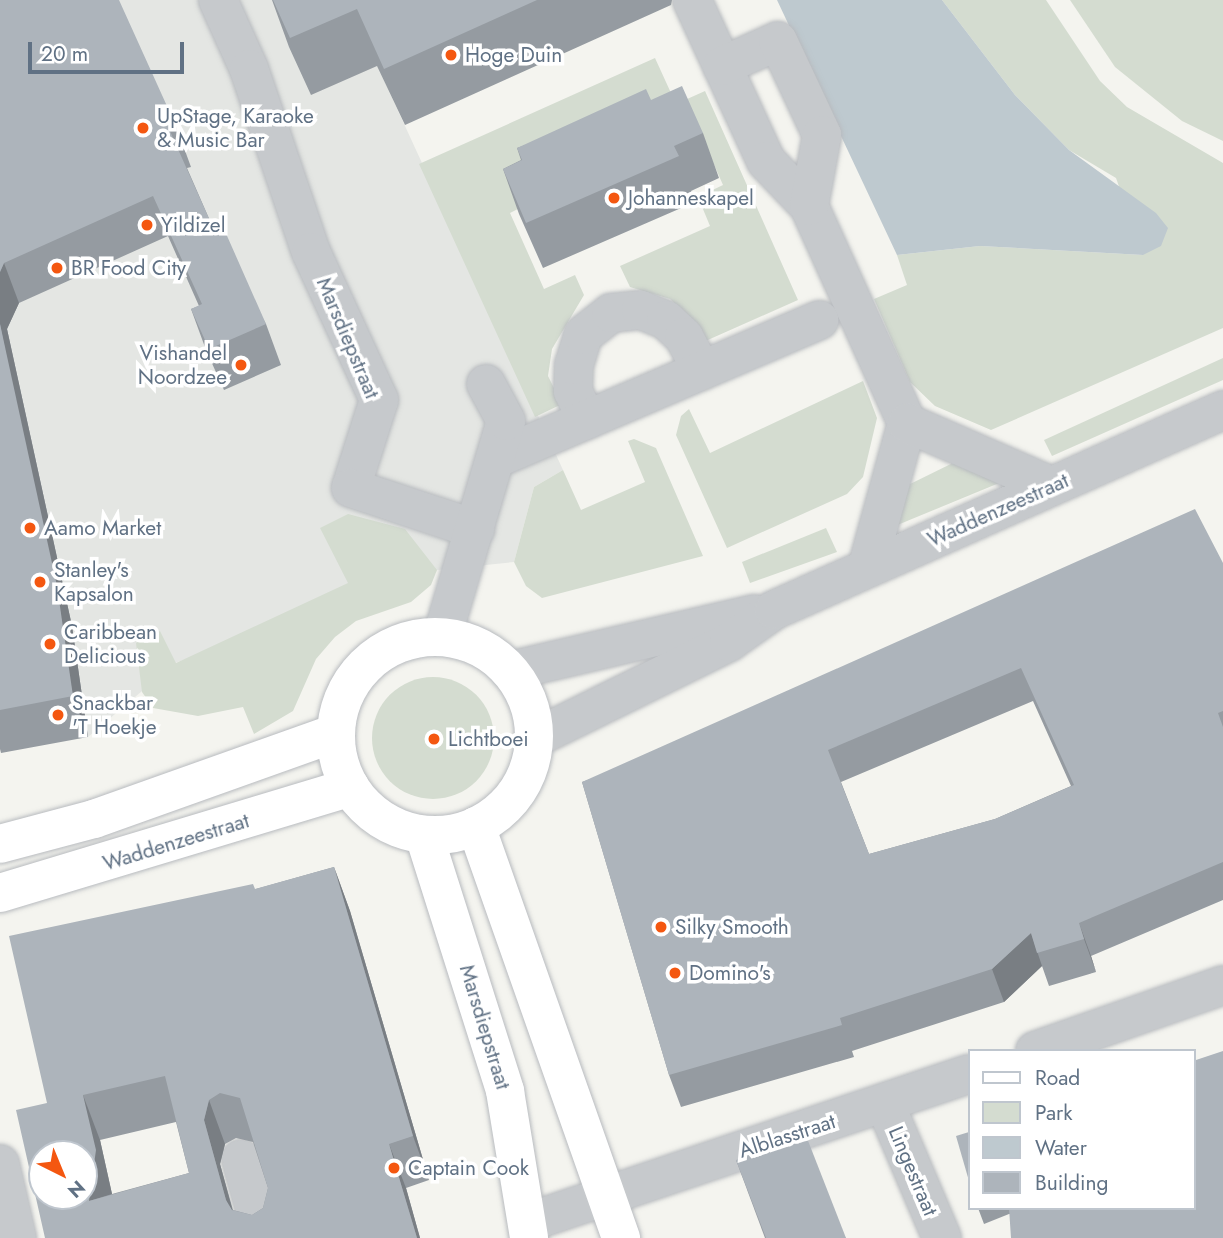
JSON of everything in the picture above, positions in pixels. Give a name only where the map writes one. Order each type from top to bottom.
[{"type":"main road","points":[[442,637],[476,646],[509,671],[529,706],[533,739],[516,793],[476,826],[424,835],[380,819],[350,787],[335,733],[344,696],[365,666],[406,641],[442,637]]},
{"type":"main road","points":[[0,844],[94,820],[335,733]]},
{"type":"main road","name":"Waddenzeestraat","points":[[0,893],[350,787]]},
{"type":"main road","points":[[476,826],[604,1197],[621,1238]]},
{"type":"main road","name":"Marsdiepstraat","points":[[424,835],[505,1091],[529,1230]]},
{"type":"street","name":"Marsdiepstraat","points":[[218,0],[249,69],[311,252],[379,400],[351,488],[475,529]]},
{"type":"street","points":[[692,0],[766,161],[809,206],[907,423],[867,568]]},
{"type":"street","points":[[722,66],[778,41],[822,135],[809,206]]},
{"type":"street","points":[[587,420],[573,391],[575,365],[583,335],[611,313],[641,310],[666,320],[702,371]]},
{"type":"street","points":[[495,459],[820,320]]},
{"type":"street","points":[[442,637],[506,421],[486,384]]},
{"type":"street","name":"Waddenzeestraat","points":[[533,739],[729,642],[774,610],[1223,410]]},
{"type":"street","points":[[907,423],[1051,486]]},
{"type":"street","name":"Waddenzeestraat","points":[[509,671],[774,610]]},
{"type":"street","points":[[1041,1049],[1223,985]]},
{"type":"street","name":"Alblasstraat","points":[[604,1197],[968,1074]]},
{"type":"street","name":"Lingestraat","points":[[885,1104],[942,1238]]},
{"type":"street","points":[[241,1159],[263,1238]]},
{"type":"street","points":[[0,1164],[18,1238]]},
{"type":"street","name":"Marsdiepstraat","points":[[529,1230],[604,1197]]},
{"type":"shaded area","points":[[0,0],[366,0],[377,65],[563,470],[534,487],[514,562],[437,570],[175,663],[88,737],[0,747]]},
{"type":"green space","points":[[942,0],[1046,0],[1100,81],[1127,107],[1223,163],[1223,328],[991,430],[935,406],[910,382],[874,299],[907,285],[897,255],[980,246],[1143,255],[1116,178],[1069,150],[1015,95]]},
{"type":"green space","points":[[1070,0],[1223,0],[1223,141],[1182,121],[1115,67]]},
{"type":"green space","points":[[655,58],[676,104],[705,91],[798,300],[701,343],[688,315],[670,299],[630,287],[620,266],[710,226],[698,197],[723,185],[694,119],[510,213],[544,289],[575,275],[584,295],[552,349],[548,376],[562,404],[535,417],[419,164]]},
{"type":"green space","points":[[1223,358],[1223,380],[1052,456],[1044,440]]},
{"type":"green space","points":[[863,381],[877,418],[863,477],[847,494],[727,548],[676,435],[681,416],[689,409],[710,453]]},
{"type":"green space","points":[[634,439],[656,448],[703,556],[542,598],[526,586],[514,562],[534,487],[563,470],[581,510],[645,482],[628,441]]},
{"type":"green space","points":[[963,458],[1004,481],[895,526],[904,487]]},
{"type":"green space","points":[[348,514],[405,529],[437,570],[431,585],[411,602],[356,621],[335,637],[316,659],[293,711],[254,734],[243,707],[198,716],[153,708],[142,692],[136,643],[160,631],[176,663],[348,583],[320,528]]},
{"type":"green space","points":[[826,528],[837,552],[750,583],[742,562]]},
{"type":"green space","points":[[433,677],[456,681],[476,695],[490,715],[494,738],[490,761],[476,781],[456,795],[433,799],[410,795],[390,781],[376,761],[372,738],[376,715],[390,695],[410,681]]},
{"type":"water","points":[[777,0],[942,0],[1015,95],[1069,150],[1156,213],[1168,228],[1161,246],[1143,255],[980,246],[897,255]]},
{"type":"building","points":[[0,0],[119,0],[176,126],[169,129],[211,223],[220,220],[266,324],[209,349],[191,309],[202,304],[153,196],[4,263],[0,272]]},
{"type":"building","points":[[273,0],[537,0],[384,69],[357,9],[290,38]]},
{"type":"building","points":[[682,86],[703,133],[674,146],[679,156],[526,223],[503,169],[522,160],[517,148],[646,89],[651,100]]},
{"type":"building","points":[[0,324],[57,586],[73,696],[0,710]]},
{"type":"building","points":[[1195,509],[1223,563],[1223,711],[1218,713],[1223,727],[1223,862],[1079,923],[1084,939],[1037,953],[1031,933],[992,969],[840,1018],[842,1025],[669,1075],[582,782]],"holes":[[[1021,668],[1074,785],[995,819],[869,854],[828,750]]]},
{"type":"building","points":[[334,867],[413,1136],[389,1144],[417,1238],[45,1238],[39,1210],[98,1210],[98,1198],[189,1173],[165,1076],[83,1095],[94,1140],[28,1140],[28,1163],[16,1110],[47,1103],[9,936],[253,884],[255,889]],"holes":[[[220,1093],[240,1098],[268,1188],[263,1208],[252,1215],[232,1210],[226,1200],[204,1120],[209,1100]]]},
{"type":"building","points":[[1223,1051],[1223,1238],[1011,1238],[1009,1210],[1195,1210],[1195,1060]]},
{"type":"building","points":[[968,1132],[968,1178],[956,1136]]},
{"type":"building","points":[[805,1133],[846,1238],[766,1238],[736,1160]]},
{"type":"place","name":"Hoge Duin","points":[[451,55]]},
{"type":"place","name":"UpStage, Karaoke & Music Bar","points":[[143,128]]},
{"type":"place","name":"Johanneskapel","points":[[614,198]]},
{"type":"place","name":"Yildizel","points":[[147,225]]},
{"type":"place","name":"BR Food City","points":[[57,268]]},
{"type":"place","name":"Vishandel Noordzee","points":[[241,365]]},
{"type":"place","name":"Aamo Market","points":[[30,528]]},
{"type":"place","name":"Stanley's Kapsalon","points":[[40,582]]},
{"type":"place","name":"Caribbean Delicious","points":[[50,644]]},
{"type":"place","name":"Snackbar 'T Hoekje","points":[[58,715]]},
{"type":"place","name":"Lichtboei","points":[[434,739]]},
{"type":"place","name":"Silky Smooth","points":[[661,927]]},
{"type":"place","name":"Domino's","points":[[675,973]]},
{"type":"place","name":"Captain Cook","points":[[394,1168]]}]
